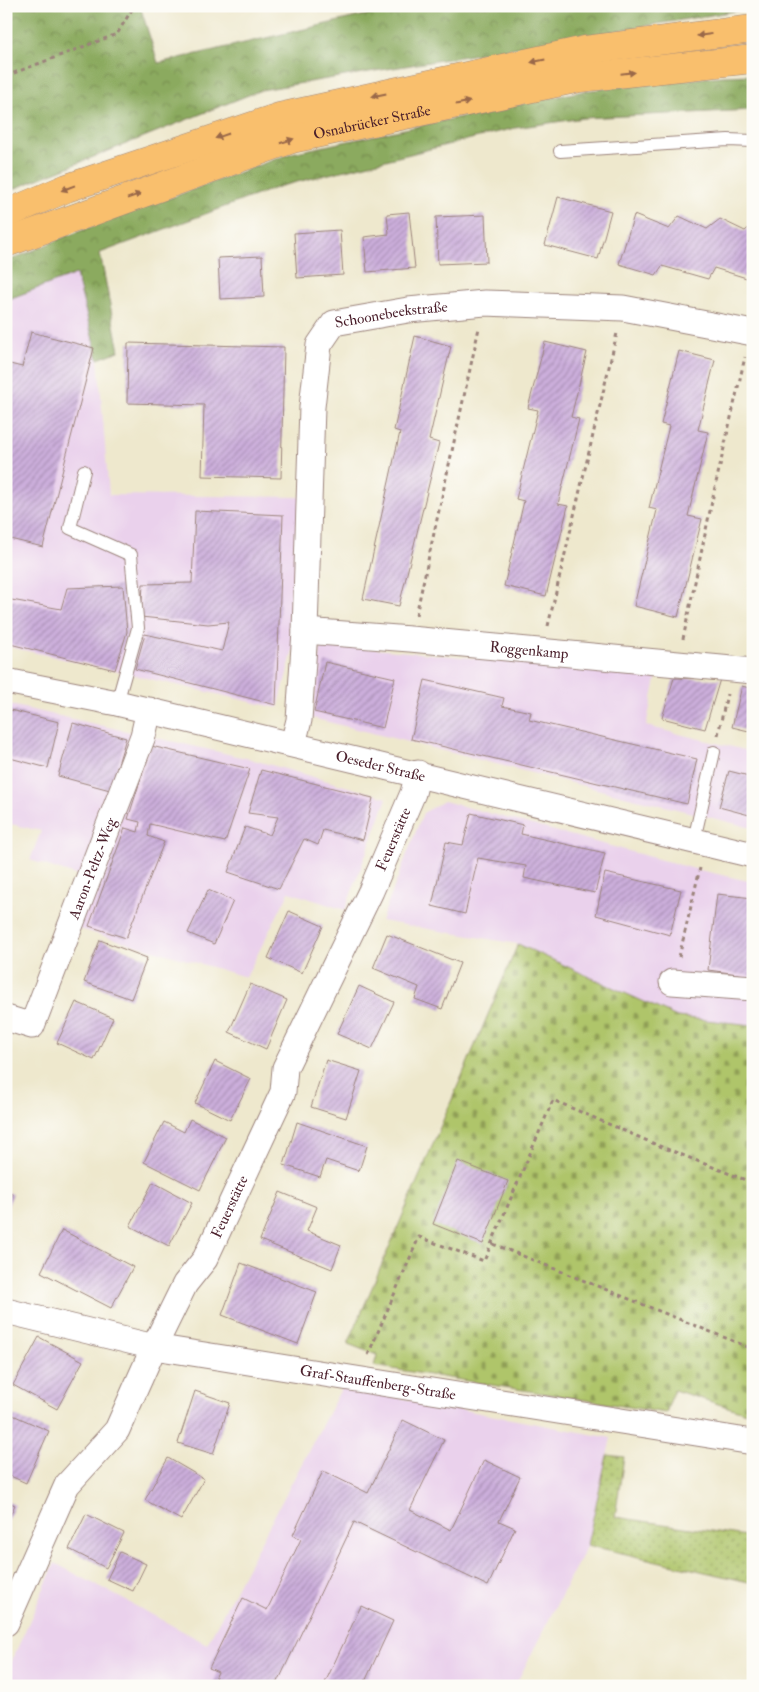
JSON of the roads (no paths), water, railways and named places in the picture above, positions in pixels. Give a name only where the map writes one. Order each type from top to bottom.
[{"type":"highway","name":"Osnabrücker Straße","points":[[6,214],[68,188],[279,117],[585,50],[753,28]]},
{"type":"highway","name":"Osnabrücker Straße","points":[[6,243],[292,139],[580,78],[753,59]]},
{"type":"street","name":"Schoonebeekstraße","points":[[293,744],[299,720],[305,632],[312,407],[319,345],[334,323],[408,310],[484,303],[623,308],[752,332]]},
{"type":"street","name":"Roggenkamp","points":[[305,632],[410,639],[743,670]]},
{"type":"street","name":"Oeseder Straße","points":[[6,681],[117,702],[753,854]]},
{"type":"street","name":"Aaron-Peltz-Weg","points":[[6,1018],[32,1026],[143,736],[150,710]]},
{"type":"street","name":"Feuerstätte","points":[[6,1622],[67,1485],[117,1430],[154,1347],[185,1284],[205,1258],[283,1092],[285,1068],[371,891],[413,793],[418,773]]},
{"type":"street","points":[[672,982],[753,988]]},
{"type":"street","name":"Graf-Stauffenberg-Straße","points":[[6,1311],[154,1347],[753,1442]]},
{"type":"lane","points":[[560,151],[728,140],[753,141]]},
{"type":"lane","points":[[84,471],[70,528],[131,555],[138,628],[117,702]]},
{"type":"lane","points":[[700,842],[714,752]]}]
